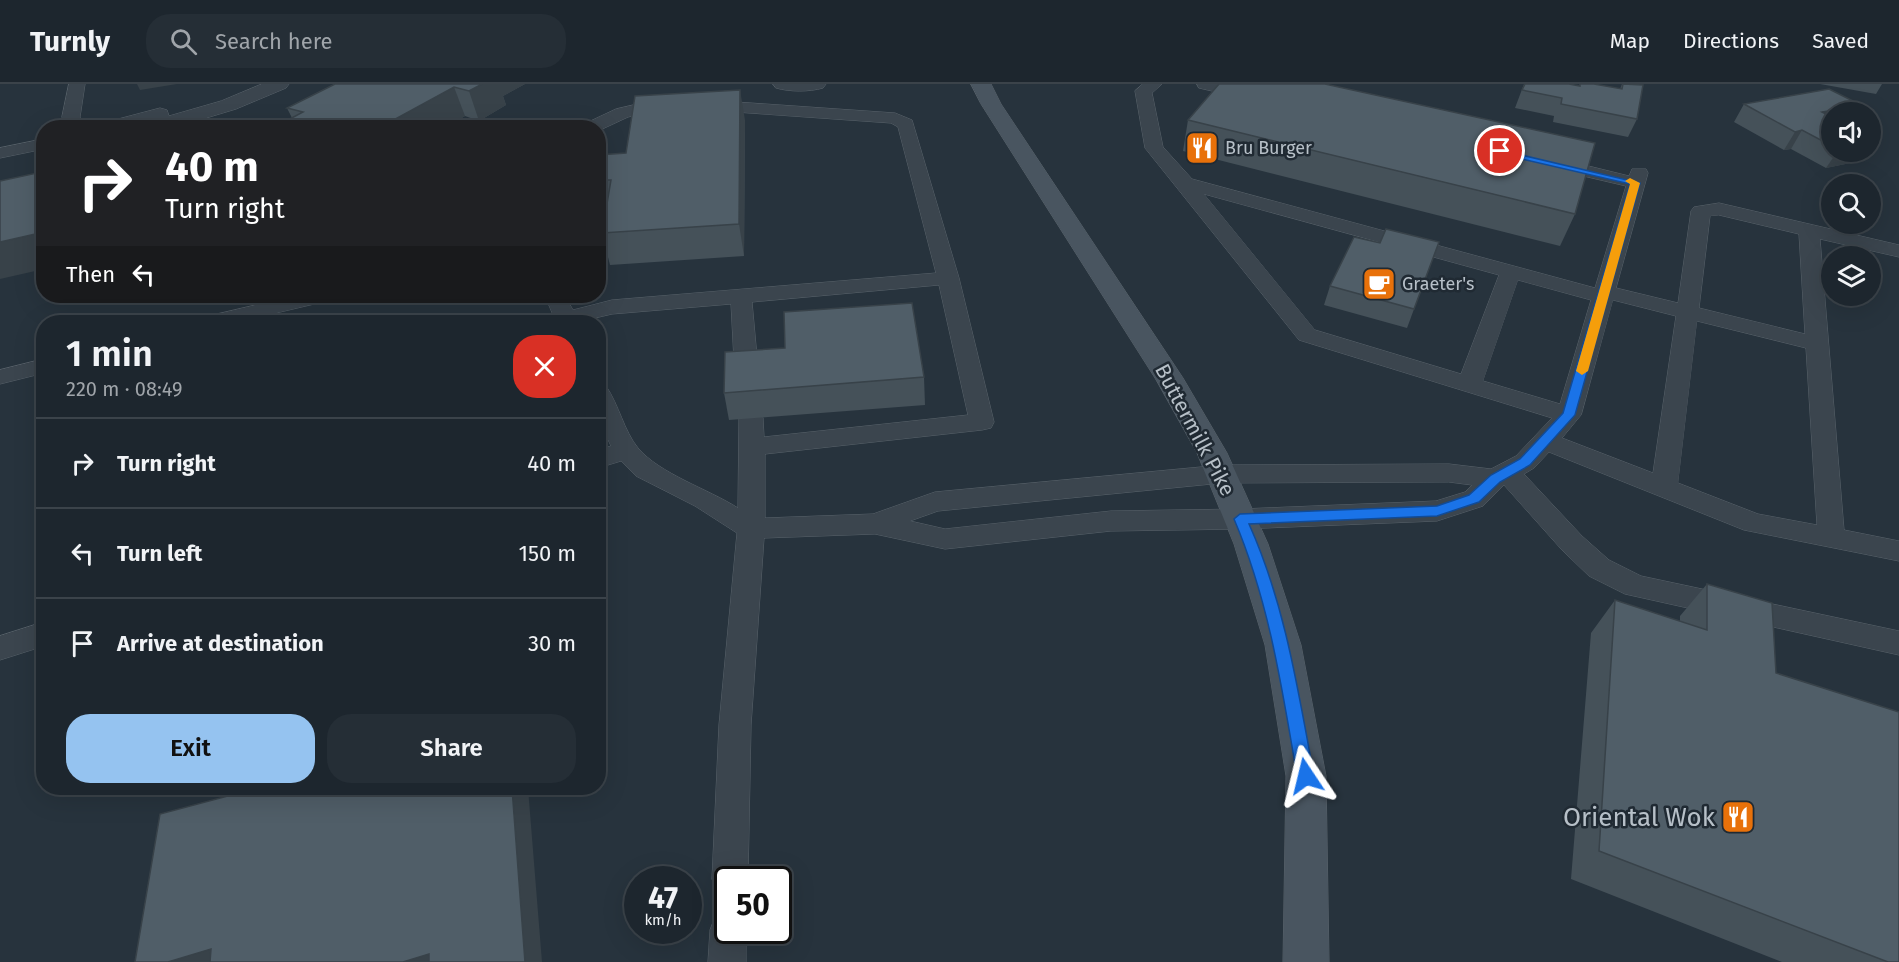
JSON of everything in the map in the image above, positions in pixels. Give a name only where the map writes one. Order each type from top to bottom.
[{"type":"main road","name":"Buttermilk Pike","points":[[981,84],[991,104],[1169,378],[1222,474],[1251,544],[1282,645],[1306,776],[1306,962]]},
{"type":"street","points":[[139,120],[250,84]]},
{"type":"street","points":[[175,120],[250,98],[279,84]]},
{"type":"street","points":[[783,84],[816,84]]},
{"type":"lane","points":[[72,120],[77,84]]},
{"type":"lane","points":[[809,84],[810,113]]},
{"type":"lane","points":[[1154,84],[1143,91],[1154,148],[1185,183],[1307,335],[1569,415]]},
{"type":"lane","points":[[1205,84],[1263,97]]},
{"type":"lane","points":[[606,120],[621,113],[666,102],[895,118],[906,124],[948,278],[982,422],[752,447]]},
{"type":"lane","points":[[0,153],[36,146]]},
{"type":"lane","points":[[606,408],[626,451],[645,470],[704,499],[751,529],[875,524],[945,539],[1112,521],[1240,519],[1437,511],[1474,499],[1502,476],[1525,462],[1569,415],[1637,178],[1531,159]]},
{"type":"lane","points":[[1185,183],[1511,271],[1817,344]]},
{"type":"lane","points":[[1664,488],[1701,211],[1719,209],[1899,251]]},
{"type":"lane","points":[[1809,230],[1831,538]]},
{"type":"lane","points":[[1470,383],[1511,271]]},
{"type":"lane","points":[[586,315],[612,307],[948,278]]},
{"type":"lane","points":[[741,295],[747,379]]},
{"type":"lane","points":[[242,315],[290,303]]},
{"type":"lane","points":[[0,377],[36,368]]},
{"type":"lane","points":[[730,866],[735,725],[751,529],[751,418]]},
{"type":"lane","points":[[1545,441],[1754,523],[1899,551]]},
{"type":"lane","points":[[606,457],[626,451]]},
{"type":"lane","points":[[875,524],[935,502],[1222,474],[1449,473],[1502,476],[1599,568],[1635,586],[1899,643]]},
{"type":"lane","points":[[0,648],[36,637]]},
{"type":"lane","points":[[727,962],[728,944]]},
{"type":"building","points":[[335,84],[482,84],[469,91],[454,87],[394,120],[288,120],[303,112],[287,108]]},
{"type":"building","points":[[1219,84],[1325,84],[1595,143],[1575,214],[1188,120]]},
{"type":"building","points":[[1525,84],[1580,86],[1580,84],[1594,84],[1622,89],[1623,84],[1643,85],[1637,119],[1561,104],[1562,98],[1522,90]]},
{"type":"building","points":[[1829,89],[1855,102],[1821,102],[1821,140],[1802,130],[1795,132],[1744,104]]},
{"type":"building","points":[[740,90],[739,224],[606,233],[606,209],[611,180],[606,180],[606,154],[626,153],[635,96]]},
{"type":"building","points":[[36,173],[36,234],[0,242],[0,181]]},
{"type":"building","name":"Graeter's","points":[[1386,229],[1439,242],[1414,309],[1330,286],[1354,237],[1380,243]]},
{"type":"building","points":[[912,303],[924,377],[724,393],[725,352],[785,348],[784,312]]},
{"type":"building","name":"Oriental Wok","points":[[1707,584],[1772,603],[1776,673],[1899,712],[1899,962],[1888,962],[1599,851],[1615,600],[1707,630]]},
{"type":"building","points":[[232,795],[513,795],[525,962],[429,962],[429,954],[403,962],[210,962],[211,949],[168,962],[135,962],[160,814]]},
{"type":"slow traffic","points":[[1582,371],[1636,183],[1630,181]]},
{"type":"place","name":"Bru Burger","points":[[1202,148]]},
{"type":"place","name":"Graeter's","points":[[1379,284]]},
{"type":"place","name":"Oriental Wok","points":[[1738,817]]},
{"type":"route","points":[[1306,776],[1282,645],[1251,544],[1240,519],[1437,511],[1474,499],[1495,479],[1525,462],[1569,415],[1636,183],[1500,151]]}]
